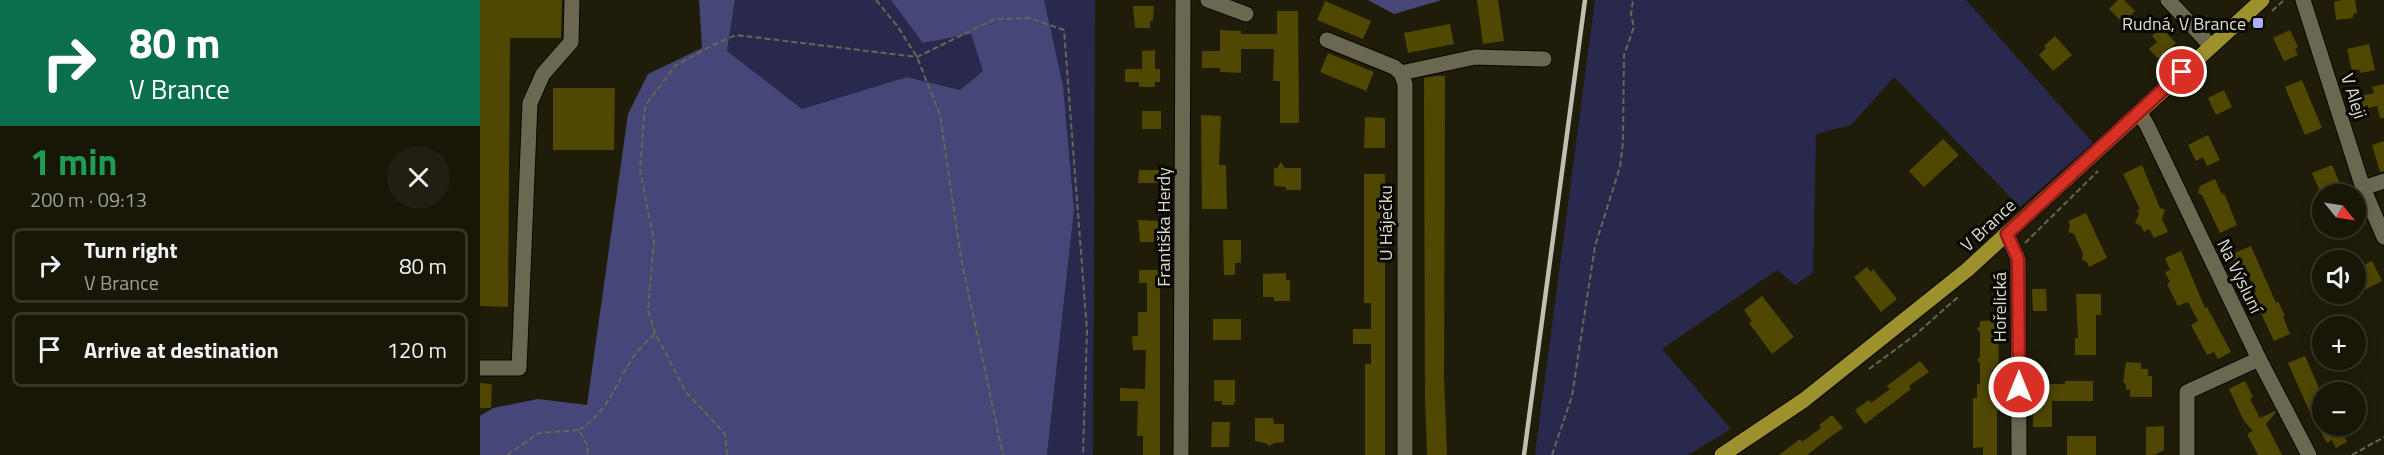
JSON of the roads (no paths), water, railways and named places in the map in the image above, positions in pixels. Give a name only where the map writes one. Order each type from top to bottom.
[{"type":"main road","name":"V Brance","points":[[1722,455],[1804,400],[1967,270],[2262,0]]},
{"type":"street","points":[[480,368],[519,368],[530,103],[543,74],[571,42],[572,0]]},
{"type":"street","name":"Františka Herdy","points":[[1181,455],[1183,0]]},
{"type":"street","points":[[1208,0],[1246,14]]},
{"type":"street","points":[[2168,0],[2211,46]]},
{"type":"street","name":"V Aleji","points":[[2303,0],[2362,184]]},
{"type":"street","points":[[1327,40],[1394,67],[1401,73],[1475,57],[1544,59]]},
{"type":"street","name":"U Háječku","points":[[1401,73],[1405,84],[1405,455]]},
{"type":"street","name":"Na Výsluní","points":[[2139,112],[2309,455]]},
{"type":"street","points":[[2366,187],[2384,181]]},
{"type":"street","name":"V Aleji","points":[[2366,195],[2384,237]]},
{"type":"street","name":"Hořelická","points":[[2007,234],[2018,259],[2019,455]]},
{"type":"street","points":[[2187,455],[2187,392],[2259,358]]},
{"type":"railway","points":[[1524,455],[1585,0]]},
{"type":"place","name":"Rudná, V Brance","points":[[2258,23]]}]
